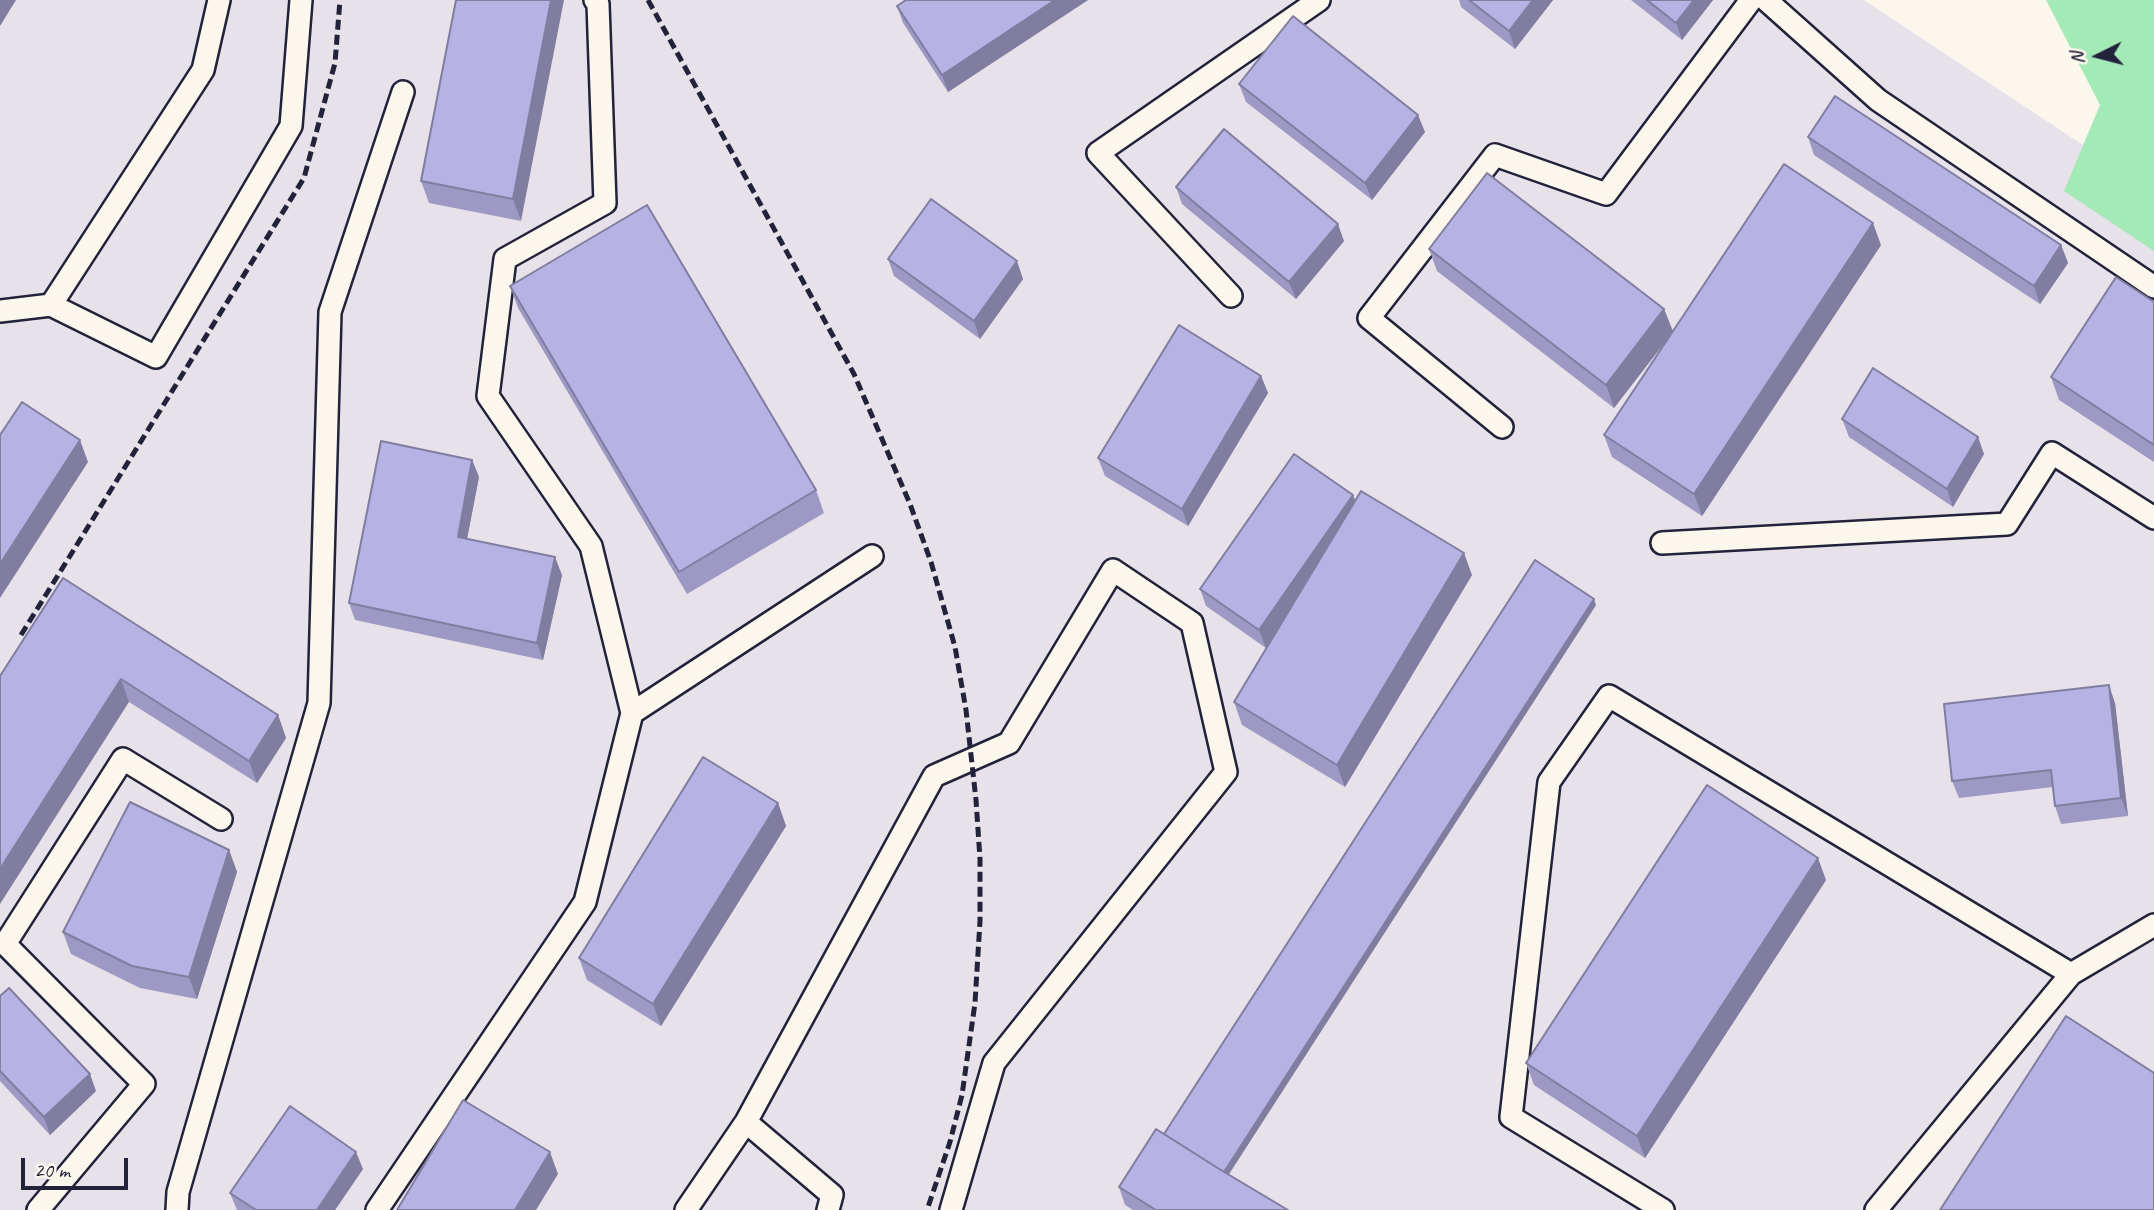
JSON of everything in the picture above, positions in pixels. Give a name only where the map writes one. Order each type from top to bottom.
[{"type":"lane","points":[[51,305],[203,71],[219,0]]},
{"type":"lane","points":[[0,311],[51,305],[156,357],[291,126],[301,0]]},
{"type":"lane","points":[[377,1210],[585,902],[632,713],[592,546],[488,396],[505,258],[605,203],[598,5],[595,0]]},
{"type":"lane","points":[[1231,296],[1098,153],[1319,0]]},
{"type":"lane","points":[[1502,427],[1369,318],[1495,155],[1606,194],[1751,0]]},
{"type":"lane","points":[[1766,0],[1878,100],[2154,287]]},
{"type":"lane","points":[[177,1210],[182,1179],[319,703],[330,312],[403,92]]},
{"type":"lane","points":[[1662,543],[2007,524],[2052,453],[2154,518]]},
{"type":"lane","points":[[632,713],[872,556]]},
{"type":"lane","points":[[686,1210],[746,1122],[934,776],[1009,743],[1113,570],[1192,624],[1226,772],[994,1063],[951,1210]]},
{"type":"lane","points":[[1662,1210],[1511,1116],[1549,782],[1609,696],[2071,974]]},
{"type":"lane","points":[[38,1210],[144,1084],[3,948],[123,759],[221,819]]},
{"type":"lane","points":[[1875,1210],[2071,974],[2154,925]]},
{"type":"lane","points":[[746,1122],[832,1195],[828,1210]]},
{"type":"shaded area","points":[[0,0],[1864,0],[2154,192],[2154,1210],[0,1210]]},
{"type":"green space","points":[[2046,0],[2154,0],[2154,251],[2064,191],[2100,105]]},
{"type":"building","points":[[456,0],[551,0],[513,199],[421,181]]},
{"type":"building","points":[[906,0],[1055,0],[942,75],[897,6]]},
{"type":"building","points":[[1469,0],[1533,0],[1509,31]]},
{"type":"building","points":[[1647,0],[1694,0],[1676,23]]},
{"type":"building","points":[[1293,16],[1418,115],[1365,183],[1239,84]]},
{"type":"building","points":[[1835,96],[2061,245],[2034,286],[1808,137]]},
{"type":"building","points":[[1224,129],[1338,224],[1289,282],[1176,187]]},
{"type":"building","points":[[1784,164],[1873,223],[1694,494],[1604,435]]},
{"type":"building","points":[[1487,173],[1664,309],[1606,385],[1429,249]]},
{"type":"building","points":[[931,199],[1017,261],[974,321],[888,259]]},
{"type":"building","points":[[647,205],[816,490],[679,572],[510,286]]},
{"type":"building","points":[[2116,277],[2154,302],[2154,445],[2051,377]]},
{"type":"building","points":[[1179,325],[1261,376],[1182,509],[1098,458]]},
{"type":"building","points":[[1873,368],[1978,437],[1947,489],[1842,419]]},
{"type":"building","points":[[22,402],[80,440],[0,564],[0,435]]},
{"type":"building","points":[[381,441],[472,460],[458,537],[555,557],[537,643],[349,603]]},
{"type":"building","points":[[1294,454],[1353,495],[1259,630],[1200,589]]},
{"type":"building","points":[[1361,491],[1464,553],[1337,765],[1234,702]]},
{"type":"building","points":[[1535,560],[1594,599],[1224,1172],[1164,1134]]},
{"type":"building","points":[[63,578],[278,715],[249,761],[121,679],[0,869],[0,676]]},
{"type":"building","points":[[2109,685],[2121,798],[2055,806],[2051,770],[1952,781],[1944,704]]},
{"type":"building","points":[[703,757],[778,803],[653,1004],[579,958]]},
{"type":"building","points":[[1707,785],[1818,858],[1637,1136],[1526,1063]]},
{"type":"building","points":[[130,802],[229,850],[189,977],[132,966],[63,932]]},
{"type":"building","points":[[9,988],[90,1074],[44,1117],[0,1071],[0,996]]},
{"type":"building","points":[[2066,1016],[2154,1073],[2154,1210],[1940,1210]]},
{"type":"building","points":[[463,1100],[550,1152],[515,1210],[397,1210]]},
{"type":"building","points":[[290,1106],[356,1152],[317,1210],[256,1210],[230,1193]]},
{"type":"building","points":[[1156,1129],[1288,1210],[1156,1210],[1119,1187]]},
{"type":"railway","points":[[21,635],[304,178],[335,63],[340,0]]},
{"type":"railway","points":[[648,0],[854,374],[910,504],[931,562],[955,647],[966,710],[976,800],[980,921],[975,1003],[962,1095],[950,1142],[927,1210]]}]
